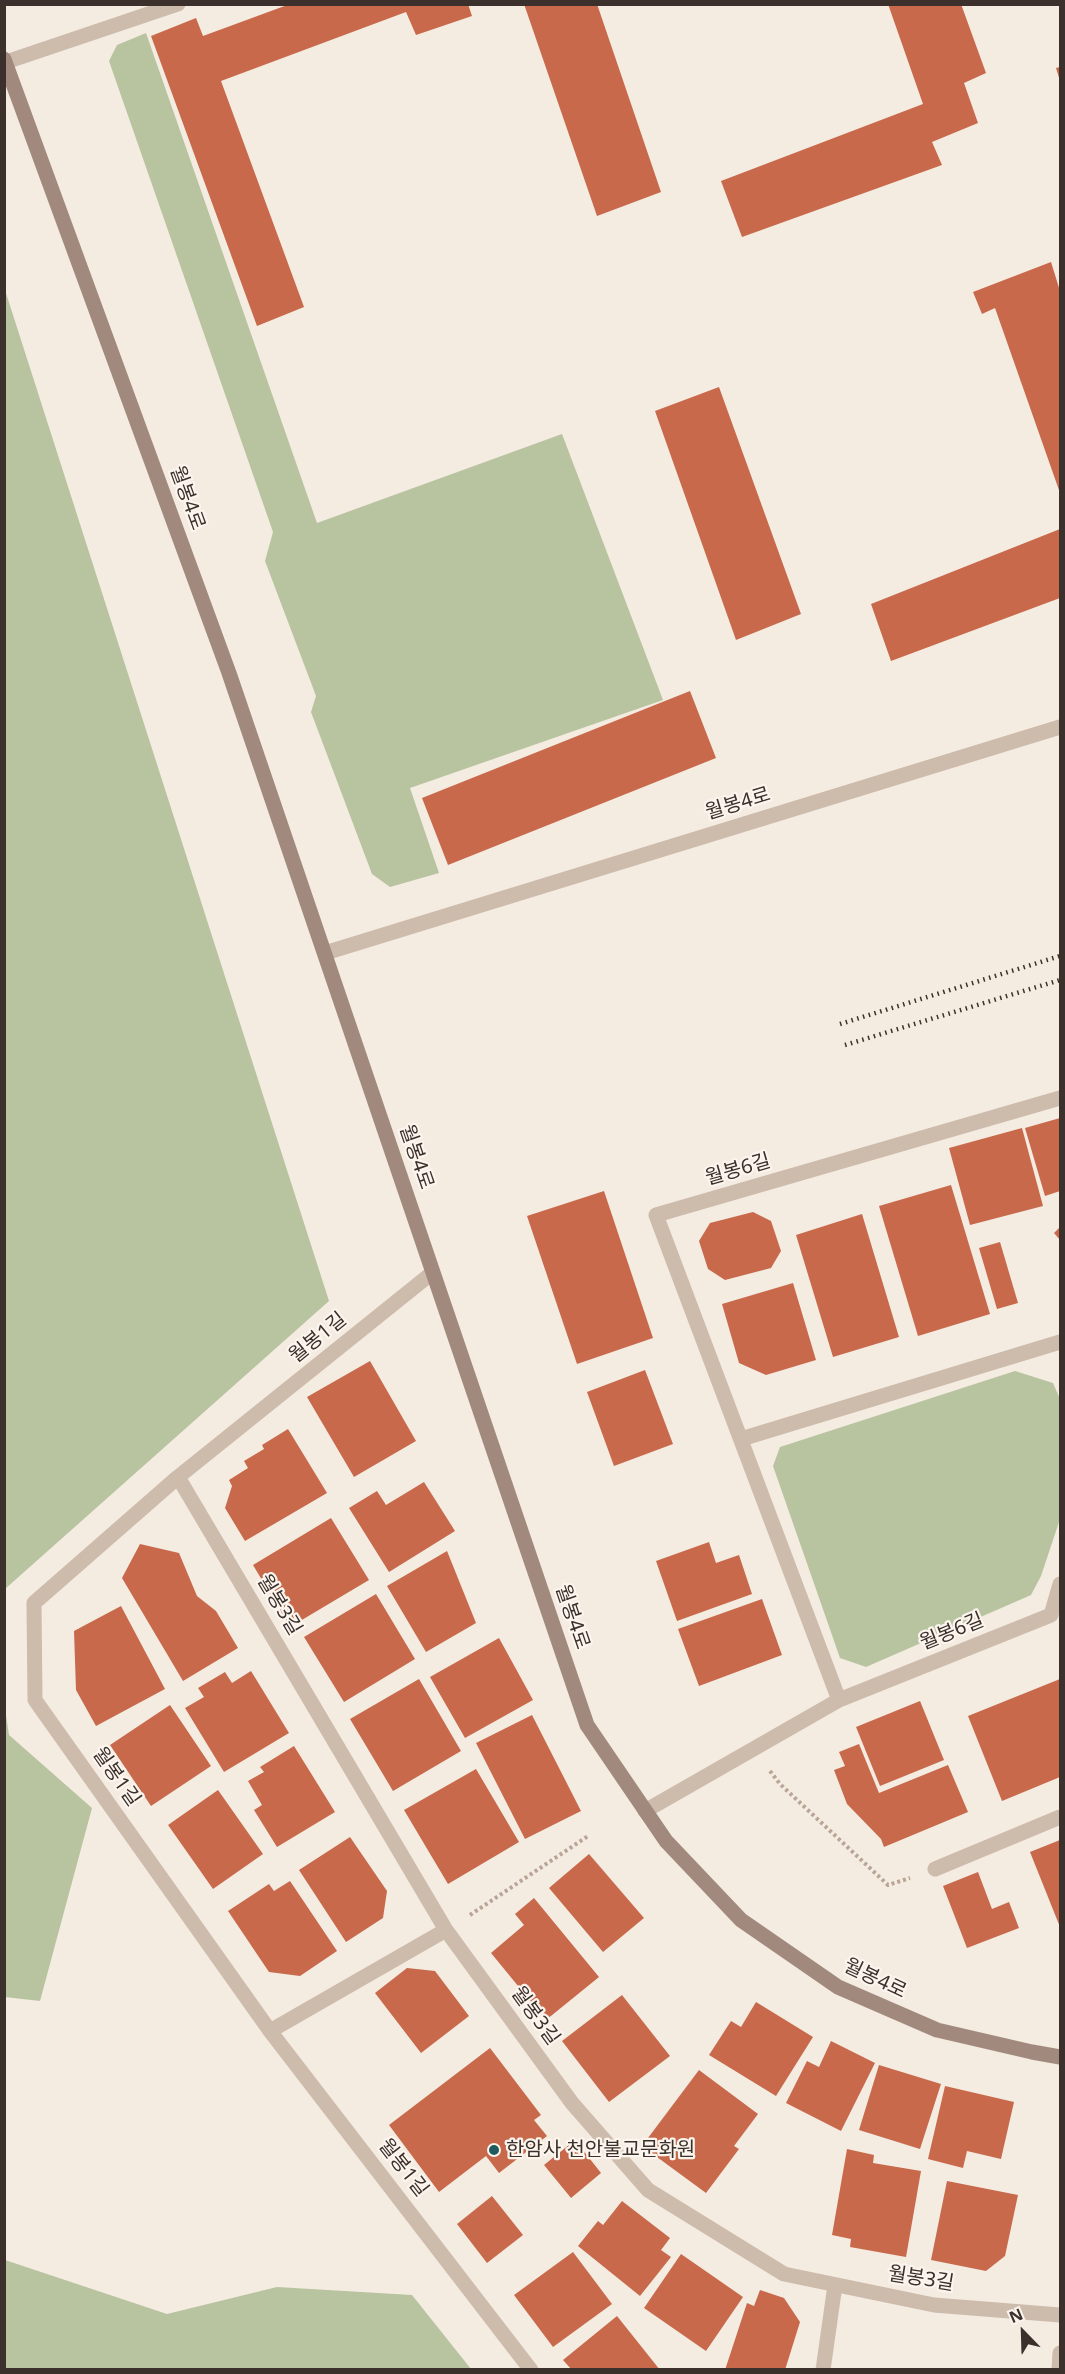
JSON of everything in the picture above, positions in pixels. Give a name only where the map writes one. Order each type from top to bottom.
[{"type":"street","points":[[5,61],[178,4]]},
{"type":"street","name":"월봉4로","points":[[5,61],[229,673],[586,1725],[666,1841],[741,1920],[838,1987],[937,2030],[1032,2052],[1060,2056]]},
{"type":"street","name":"월봉4로","points":[[325,953],[1060,727]]},
{"type":"street","name":"월봉6길","points":[[838,1700],[656,1215],[1060,1098]]},
{"type":"street","name":"월봉1길","points":[[432,1273],[178,1477],[34,1603],[35,1700],[270,2031],[531,2370]]},
{"type":"street","points":[[741,1439],[1060,1342]]},
{"type":"street","name":"월봉3길","points":[[178,1477],[447,1930],[572,2103],[648,2190],[784,2274],[934,2305],[1060,2315]]},
{"type":"street","name":"월봉6길","points":[[645,1811],[838,1700],[1051,1614],[1060,1584]]},
{"type":"street","points":[[935,1869],[1060,1817]]},
{"type":"street","points":[[270,2031],[447,1930]]},
{"type":"street","points":[[822,2370],[836,2285]]},
{"type":"street","points":[[1059,2370],[1060,2353]]},
{"type":"path","points":[[753,1749],[780,1784],[888,1885],[935,1869]]},
{"type":"path","points":[[447,1930],[588,1836]]},
{"type":"green space","points":[[146,33],[317,523],[562,434],[663,700],[410,788],[439,873],[390,887],[372,874],[311,712],[316,696],[265,561],[273,532],[109,61],[117,45]]},
{"type":"green space","points":[[5,290],[329,1301],[4,1589]]},
{"type":"green space","points":[[1015,1371],[1053,1383],[1060,1399],[1060,1519],[1041,1576],[1031,1595],[866,1667],[840,1658],[773,1466],[780,1447]]},
{"type":"green space","points":[[4,1702],[9,1735],[92,1808],[40,2001],[5,1997]]},
{"type":"green space","points":[[5,2260],[167,2314],[277,2287],[412,2295],[471,2369],[5,2369]]},
{"type":"building","points":[[290,4],[468,4],[472,16],[416,35],[406,12],[221,81],[304,307],[257,326],[151,36],[196,18],[203,36]]},
{"type":"building","points":[[524,4],[597,4],[661,192],[597,216]]},
{"type":"building","points":[[888,4],[961,4],[986,73],[964,83],[978,123],[932,142],[942,165],[742,237],[721,181],[923,104]]},
{"type":"building","points":[[1060,67],[1060,81],[1056,68]]},
{"type":"building","points":[[1051,262],[1060,291],[1060,493],[995,308],[982,314],[973,292]]},
{"type":"building","points":[[719,387],[801,614],[736,640],[655,411]]},
{"type":"building","points":[[1060,529],[1060,598],[891,661],[871,604]]},
{"type":"building","points":[[690,691],[716,758],[448,865],[422,798]]},
{"type":"building","points":[[1060,1118],[1060,1191],[1045,1196],[1025,1128]]},
{"type":"building","points":[[1022,1128],[1043,1206],[970,1225],[949,1148]]},
{"type":"building","points":[[951,1185],[990,1314],[918,1336],[879,1206]]},
{"type":"building","points":[[604,1191],[653,1338],[577,1364],[527,1216]]},
{"type":"building","points":[[753,1212],[771,1221],[781,1251],[771,1268],[725,1280],[708,1269],[699,1241],[710,1223]]},
{"type":"building","points":[[862,1214],[899,1337],[833,1357],[796,1235]]},
{"type":"building","points":[[1060,1227],[1060,1240],[1054,1233]]},
{"type":"building","points":[[1000,1242],[1018,1303],[997,1309],[979,1248]]},
{"type":"building","points":[[793,1283],[816,1360],[766,1375],[739,1363],[722,1304]]},
{"type":"building","points":[[370,1361],[416,1441],[354,1477],[307,1397]]},
{"type":"building","points":[[645,1370],[673,1444],[614,1466],[587,1392]]},
{"type":"building","points":[[288,1429],[327,1493],[245,1541],[225,1508],[232,1486],[229,1480],[248,1468],[244,1461],[264,1449],[262,1445]]},
{"type":"building","points":[[424,1482],[455,1531],[389,1572],[349,1508],[377,1491],[386,1505]]},
{"type":"building","points":[[331,1518],[369,1580],[290,1627],[253,1565]]},
{"type":"building","points":[[709,1542],[716,1563],[739,1555],[752,1594],[677,1621],[656,1561]]},
{"type":"building","points":[[140,1544],[179,1553],[197,1596],[216,1611],[238,1648],[183,1681],[122,1578]]},
{"type":"building","points":[[447,1551],[476,1623],[426,1652],[387,1586]]},
{"type":"building","points":[[376,1594],[415,1659],[344,1702],[304,1637]]},
{"type":"building","points":[[762,1599],[782,1655],[699,1686],[678,1629]]},
{"type":"building","points":[[121,1606],[165,1689],[96,1726],[76,1690],[74,1631]]},
{"type":"building","points":[[499,1638],[533,1700],[465,1738],[430,1677]]},
{"type":"building","points":[[251,1671],[289,1733],[224,1772],[185,1708],[204,1697],[198,1688],[225,1672],[232,1683]]},
{"type":"building","points":[[419,1679],[461,1751],[393,1791],[350,1719]]},
{"type":"building","points":[[1060,1679],[1060,1777],[1002,1801],[968,1716]]},
{"type":"building","points":[[920,1701],[944,1760],[880,1786],[856,1727]]},
{"type":"building","points":[[170,1705],[211,1766],[151,1806],[110,1745]]},
{"type":"building","points":[[532,1715],[581,1811],[525,1839],[476,1743]]},
{"type":"building","points":[[859,1744],[879,1793],[948,1765],[968,1812],[884,1847],[881,1839],[847,1804],[834,1770],[845,1766],[839,1752]]},
{"type":"building","points":[[294,1746],[335,1812],[277,1847],[254,1810],[262,1805],[248,1781],[264,1772],[260,1767]]},
{"type":"building","points":[[476,1769],[519,1842],[448,1884],[404,1810]]},
{"type":"building","points":[[218,1790],[263,1854],[213,1889],[168,1825]]},
{"type":"building","points":[[350,1837],[387,1891],[383,1918],[346,1942],[299,1870]]},
{"type":"building","points":[[1060,1840],[1060,1927],[1030,1852]]},
{"type":"building","points":[[589,1854],[644,1918],[603,1952],[549,1888]]},
{"type":"building","points":[[978,1872],[992,1909],[1009,1902],[1019,1928],[967,1948],[943,1886]]},
{"type":"building","points":[[290,1881],[337,1951],[300,1976],[269,1972],[228,1911],[269,1884],[274,1891]]},
{"type":"building","points":[[534,1898],[599,1977],[546,2020],[491,1953],[524,1925],[515,1914]]},
{"type":"building","points":[[407,1968],[435,1971],[469,2016],[421,2053],[375,1993]]},
{"type":"building","points":[[622,1995],[670,2056],[609,2102],[562,2041]]},
{"type":"building","points":[[756,2002],[813,2037],[776,2096],[709,2055],[731,2021],[741,2027]]},
{"type":"building","points":[[831,2041],[875,2063],[841,2131],[786,2103],[807,2061],[819,2067]]},
{"type":"building","points":[[490,2048],[541,2115],[534,2120],[547,2136],[499,2173],[486,2156],[439,2192],[389,2125]]},
{"type":"building","points":[[879,2065],[941,2084],[920,2149],[859,2130]]},
{"type":"building","points":[[699,2070],[758,2114],[734,2146],[739,2149],[706,2193],[642,2146]]},
{"type":"building","points":[[945,2086],[1014,2102],[1001,2159],[967,2151],[963,2168],[928,2159]]},
{"type":"building","points":[[575,2140],[601,2173],[571,2198],[544,2165]]},
{"type":"building","points":[[847,2149],[874,2155],[873,2163],[921,2171],[906,2257],[850,2247],[851,2239],[832,2235]]},
{"type":"building","points":[[947,2181],[1018,2195],[1005,2256],[986,2271],[931,2260]]},
{"type":"building","points":[[492,2196],[523,2235],[487,2263],[457,2224]]},
{"type":"building","points":[[622,2201],[670,2238],[661,2250],[671,2257],[640,2296],[578,2246],[598,2221],[603,2225]]},
{"type":"building","points":[[573,2252],[612,2304],[553,2347],[514,2295]]},
{"type":"building","points":[[681,2254],[743,2297],[706,2351],[644,2308]]},
{"type":"building","points":[[760,2290],[784,2298],[800,2322],[785,2370],[725,2370],[747,2303],[754,2306]]},
{"type":"building","points":[[617,2316],[660,2370],[572,2370],[563,2360]]},
{"type":"railway","points":[[840,1024],[1060,956]]},
{"type":"railway","points":[[845,1045],[1060,980]]},
{"type":"place","name":"한암사 천안불교문화원","points":[[494,2150]]}]
